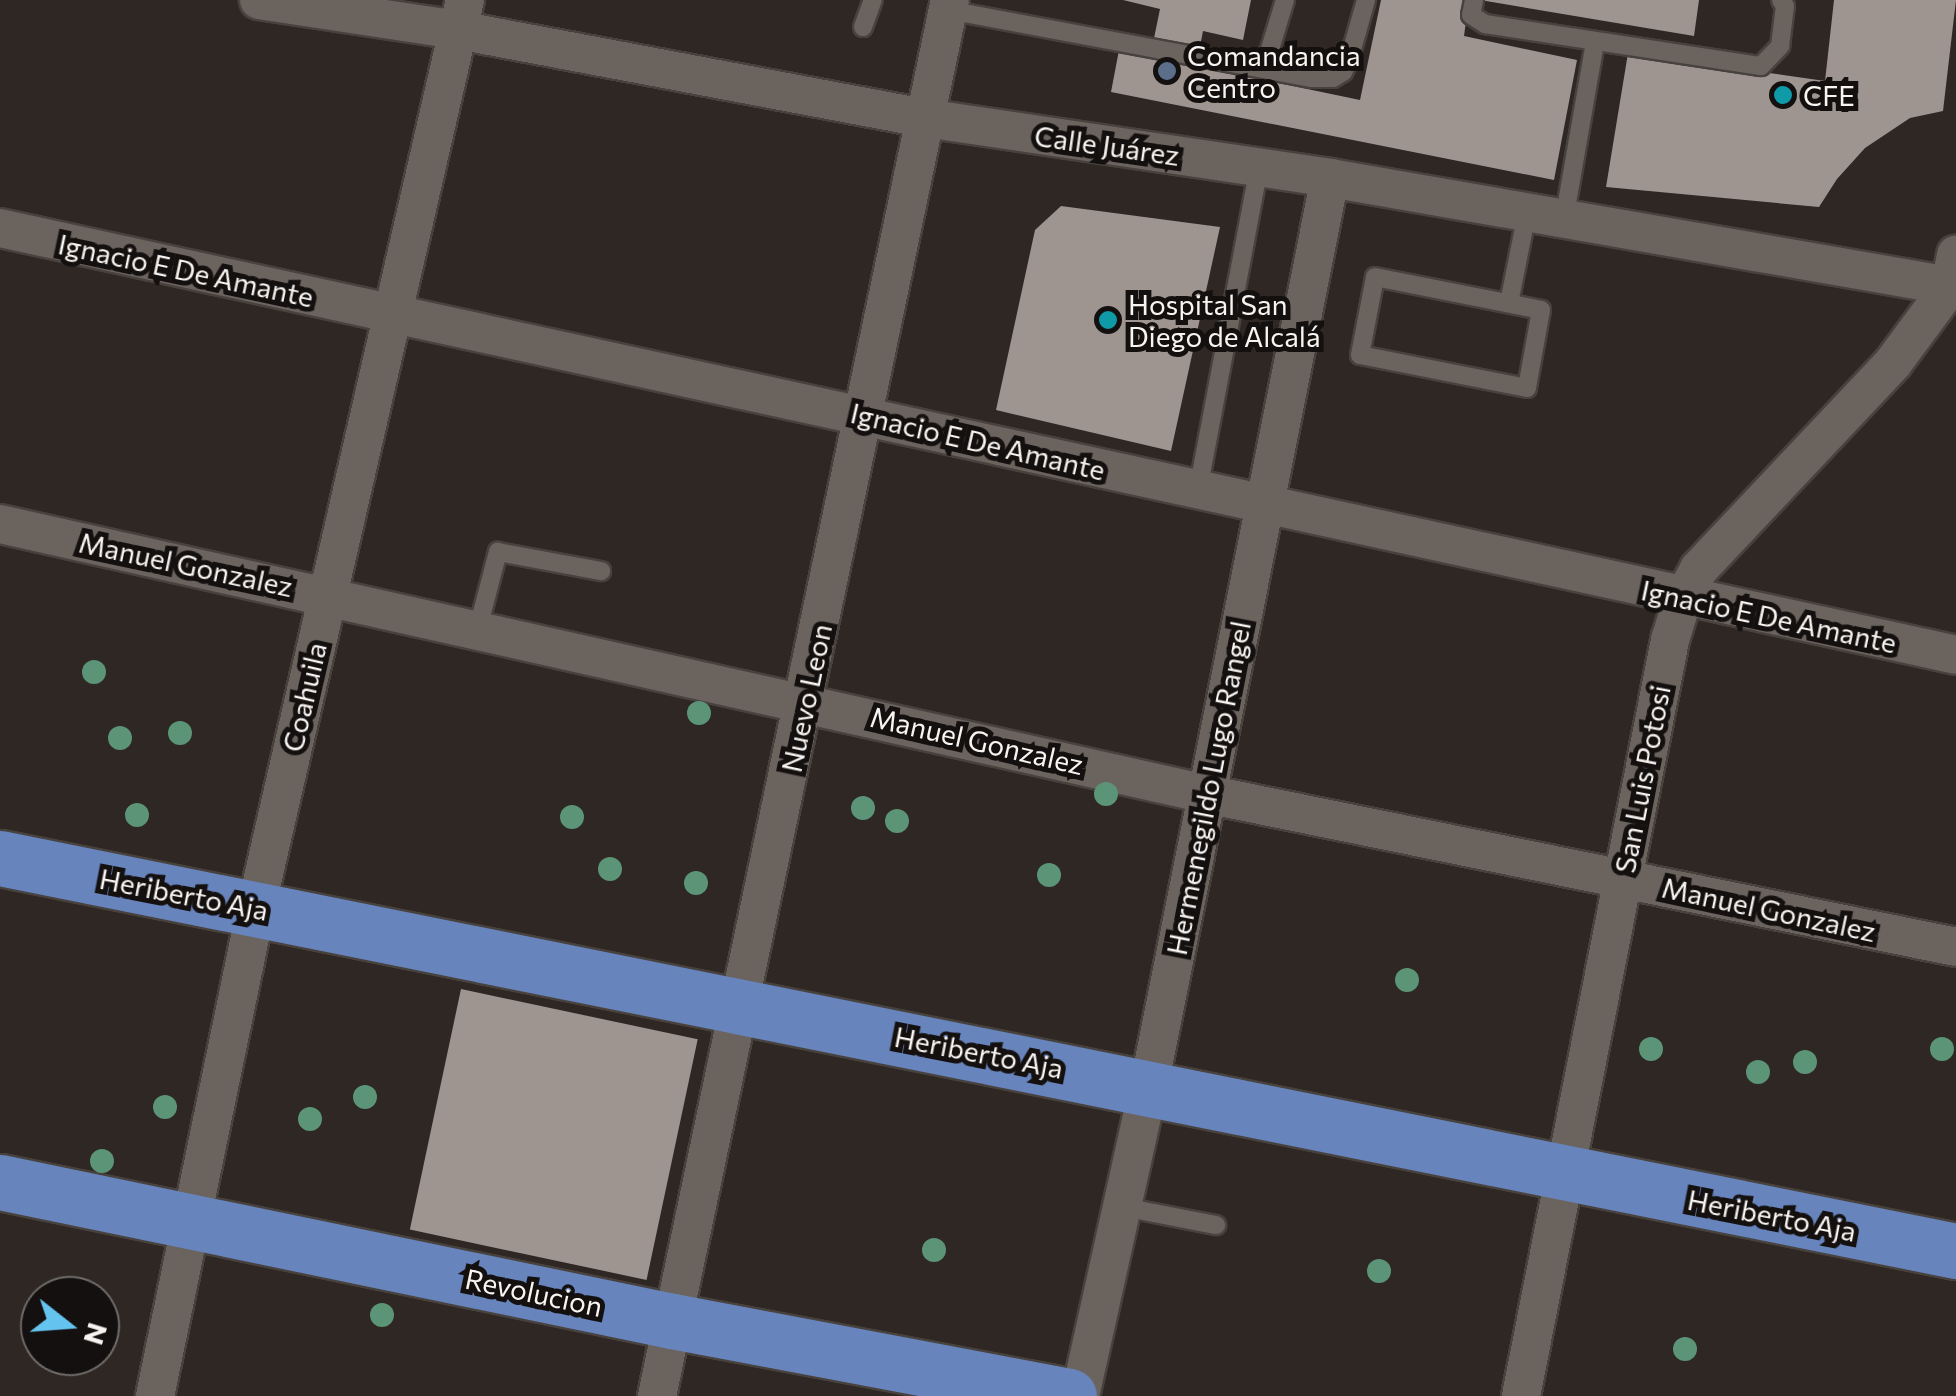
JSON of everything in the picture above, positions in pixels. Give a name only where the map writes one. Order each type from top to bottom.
[{"type":"main road","name":"Heriberto Aja","points":[[0,858],[1956,1251]]},
{"type":"main road","name":"Revolucion","points":[[0,1182],[672,1321],[1069,1396]]},
{"type":"street","name":"Calle Juárez","points":[[260,0],[462,15],[925,118],[1330,178],[1564,220],[1954,276]]},
{"type":"street","name":"Nuevo Leon","points":[[657,1396],[806,701],[949,5]]},
{"type":"street","name":"Coahuila","points":[[154,1396],[256,908],[462,15]]},
{"type":"street","name":"Hermenegildo Lugo Rangel","points":[[1080,1396],[1149,1086],[1330,178]]},
{"type":"street","name":"Ignacio E De Amante","points":[[0,228],[1956,655]]},
{"type":"street","name":"San Luis Potosi","points":[[1520,1396],[1670,640],[1683,598],[1699,570],[1893,362],[1954,276]]},
{"type":"street","name":"Manuel Gonzalez","points":[[0,524],[806,701],[1206,794],[1956,947]]},
{"type":"lane","points":[[863,27],[873,0]]},
{"type":"lane","points":[[1264,69],[1285,0]]},
{"type":"lane","points":[[949,5],[1310,78],[1333,78],[1343,72],[1366,0]]},
{"type":"lane","points":[[1474,0],[1471,14],[1484,24],[1761,66],[1780,46],[1786,6],[1780,0]]},
{"type":"lane","points":[[1564,220],[1595,42]]},
{"type":"lane","points":[[1198,490],[1259,167]]},
{"type":"lane","points":[[1509,303],[1526,213]]},
{"type":"lane","points":[[1375,277],[1509,303],[1542,310],[1526,388],[1360,355],[1375,277]]},
{"type":"lane","points":[[478,628],[498,552],[601,571]]},
{"type":"lane","points":[[1123,1207],[1216,1225]]},
{"type":"building","name":"Comandancia Centro","points":[[1123,0],[1251,0],[1243,40],[1203,31],[1199,52],[1153,43],[1160,9]]},
{"type":"building","points":[[1381,0],[1469,0],[1464,36],[1577,60],[1554,180],[1111,92],[1119,50],[1360,100]]},
{"type":"building","points":[[1480,0],[1699,0],[1694,36]]},
{"type":"building","name":"CFE","points":[[1834,0],[1956,0],[1943,111],[1910,118],[1865,148],[1837,179],[1819,207],[1606,187],[1628,53],[1825,81]]},
{"type":"building","name":"Hospital San Diego de Alcalá","points":[[1061,206],[1220,227],[1171,451],[996,410],[1035,230]]},
{"type":"building","points":[[461,989],[698,1039],[647,1280],[410,1230]]},
{"type":"place","name":"Comandancia Centro","points":[[1167,71]]},
{"type":"place","name":"CFE","points":[[1783,95]]},
{"type":"place","name":"Hospital San Diego de Alcalá","points":[[1108,320]]}]
